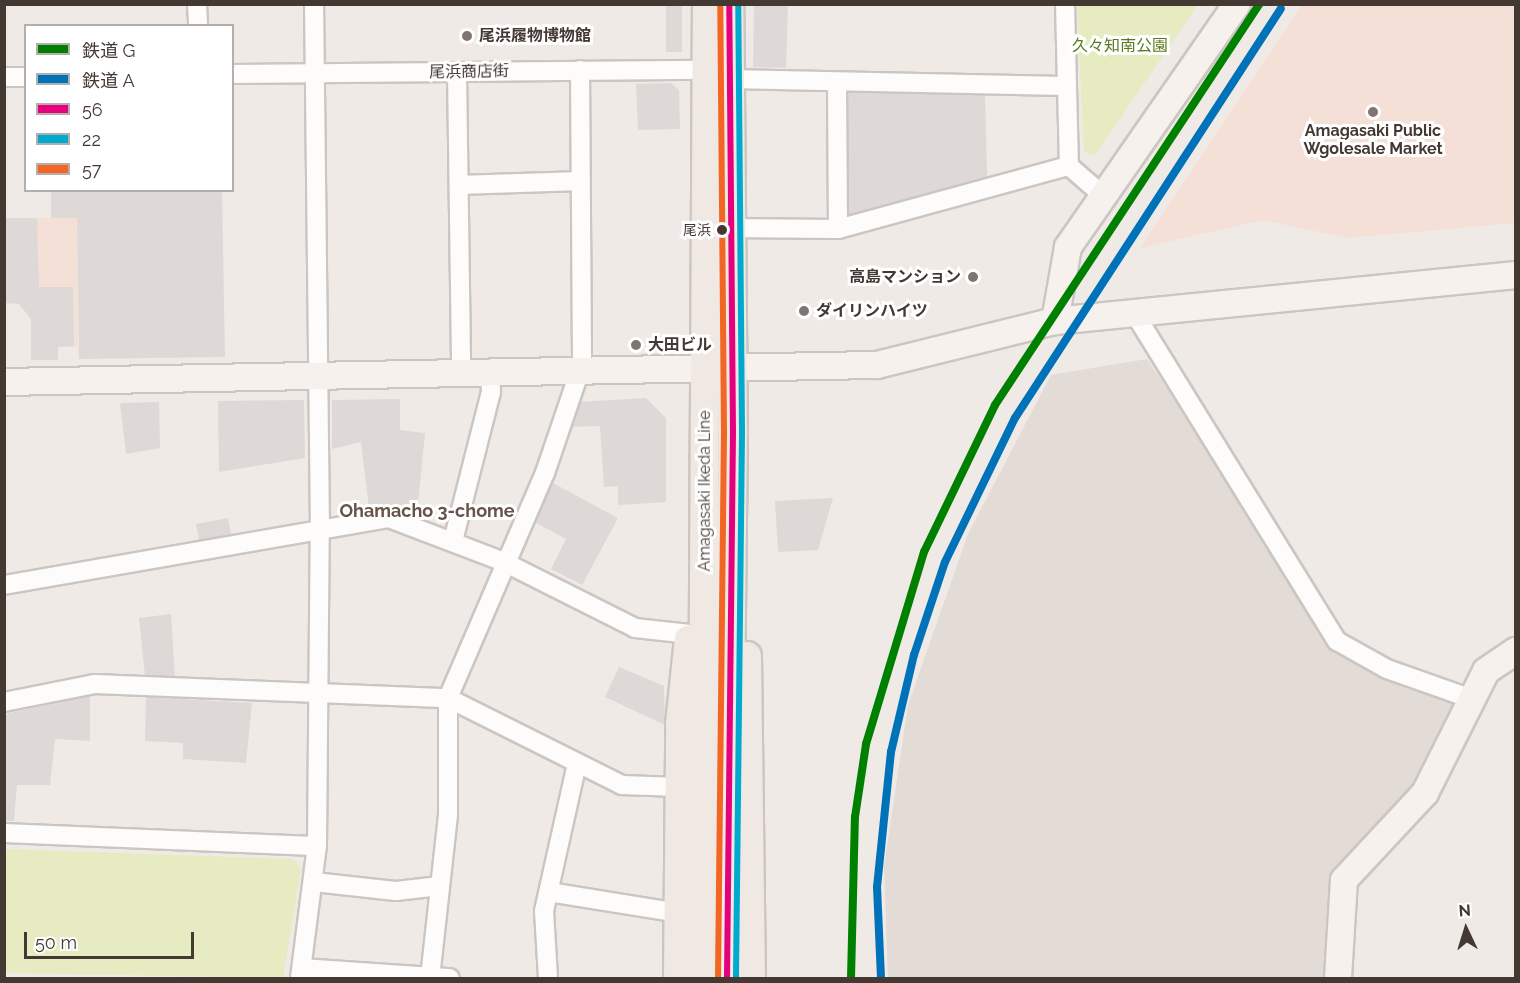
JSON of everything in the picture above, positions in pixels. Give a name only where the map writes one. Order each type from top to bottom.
[{"type":"main road","name":"Amagasaki Ikeda Line","points":[[707,4],[718,75],[727,228],[718,371]]},
{"type":"main road","name":"Amagasaki Ikeda Line","points":[[727,978],[719,594],[718,75],[729,4]]},
{"type":"main road","name":"Amagasaki Ikeda Line","points":[[702,978],[719,594]]},
{"type":"main road","points":[[678,978],[679,787],[690,634],[719,594],[747,648],[750,703],[751,978]]},
{"type":"street","points":[[197,4],[198,24]]},
{"type":"street","points":[[314,4],[320,529],[317,846],[302,973],[385,978],[450,978]]},
{"type":"street","points":[[1065,4],[1069,166],[1106,198]]},
{"type":"street","points":[[1055,321],[1068,247],[1106,198],[1237,4]]},
{"type":"street","points":[[430,977],[449,792],[448,698],[504,562],[545,473],[580,373],[580,70]]},
{"type":"street","name":"尾浜商店街","points":[[234,74],[580,70],[718,75],[837,83],[1066,86]]},
{"type":"street","points":[[457,72],[461,375]]},
{"type":"street","points":[[4,77],[24,76]]},
{"type":"street","points":[[837,83],[838,229]]},
{"type":"street","points":[[727,228],[838,229],[1069,166]]},
{"type":"street","points":[[459,185],[580,181]]},
{"type":"street","points":[[4,382],[718,371],[878,365],[1055,321],[1133,311],[1515,275]]},
{"type":"street","points":[[1133,311],[1337,641],[1387,669],[1473,699]]},
{"type":"street","points":[[453,541],[491,392],[490,375]]},
{"type":"street","points":[[4,585],[389,518],[504,562],[635,628],[690,634]]},
{"type":"street","points":[[1338,978],[1344,880],[1425,793],[1495,660],[1515,651]]},
{"type":"street","points":[[4,702],[95,684],[448,698],[577,763],[629,786],[679,787]]},
{"type":"street","points":[[548,978],[544,911],[577,763]]},
{"type":"street","points":[[4,833],[317,846]]},
{"type":"street","points":[[314,882],[396,891],[440,886]]},
{"type":"street","points":[[549,892],[678,914]]},
{"type":"shaded area","points":[[682,5],[682,52],[666,52],[666,6]]},
{"type":"shaded area","points":[[754,5],[788,5],[786,68],[753,67]]},
{"type":"shaded area","name":"Amagasaki Public Wgolesale Market","points":[[1302,5],[1515,5],[1515,223],[1347,238],[1263,220],[1140,248]]},
{"type":"shaded area","points":[[671,83],[679,90],[680,129],[638,130],[636,84]]},
{"type":"shaded area","points":[[846,91],[985,95],[987,177],[850,221],[843,214]]},
{"type":"shaded area","points":[[51,192],[222,192],[225,357],[79,359],[77,218],[51,218]]},
{"type":"shaded area","points":[[5,218],[77,218],[78,346],[58,347],[58,360],[31,360],[31,319],[19,304],[5,303]]},
{"type":"shaded area","points":[[5,218],[37,218],[39,287],[73,287],[74,346],[58,347],[58,360],[31,360],[31,319],[19,304],[5,303]]},
{"type":"shaded area","points":[[1147,359],[1337,641],[1472,699],[1425,793],[1351,866],[1338,978],[888,978],[884,867],[908,705],[968,534],[1051,375]]},
{"type":"shaded area","points":[[646,398],[666,418],[666,502],[618,505],[618,486],[604,487],[600,426],[568,427],[578,402]]},
{"type":"shaded area","points":[[400,399],[400,430],[425,433],[417,515],[391,505],[369,508],[361,442],[332,449],[332,400]]},
{"type":"shaded area","points":[[304,400],[305,458],[219,472],[218,401]]},
{"type":"shaded area","points":[[159,402],[160,448],[126,454],[120,403]]},
{"type":"shaded area","points":[[551,482],[618,518],[582,585],[551,569],[566,539],[531,520]]},
{"type":"shaded area","points":[[833,498],[818,550],[778,552],[775,501]]},
{"type":"shaded area","points":[[228,518],[231,534],[199,540],[196,524]]},
{"type":"shaded area","points":[[171,614],[175,679],[145,676],[139,618]]},
{"type":"shaded area","points":[[619,667],[664,686],[665,725],[605,697]]},
{"type":"shaded area","points":[[90,696],[90,741],[55,739],[50,785],[17,785],[14,821],[5,821],[5,714]]},
{"type":"shaded area","points":[[146,697],[252,703],[246,763],[183,759],[183,743],[145,741]]},
{"type":"green space","name":"久々知南公園","points":[[1077,5],[1198,5],[1095,155],[1084,152]]},
{"type":"green space","points":[[5,849],[292,859],[301,868],[283,978],[5,973]]},
{"type":"rail line","name":"G","points":[[851,978],[855,817],[866,744],[924,552],[995,405],[1259,4]]},
{"type":"rail line","name":"A","points":[[881,978],[877,887],[891,752],[914,655],[945,562],[1015,418],[1281,9]]},
{"type":"transit line","name":"57","points":[[718,978],[724,432],[720,4]]},
{"type":"transit line","name":"56","points":[[727,978],[733,432],[729,4]]},
{"type":"transit line","name":"22","points":[[736,978],[742,432],[738,4]]},
{"type":"place","name":"尾浜履物博物館","points":[[467,36]]},
{"type":"place","name":"Amagasaki Public Wgolesale Market","points":[[1373,112]]},
{"type":"place","name":"尾浜","points":[[722,230]]},
{"type":"place","name":"高島マンション","points":[[973,277]]},
{"type":"place","name":"ダイリンハイツ","points":[[804,311]]},
{"type":"place","name":"大田ビル","points":[[636,345]]},
{"type":"district","name":"Ohamacho 3-chome","points":[[427,511]]}]
